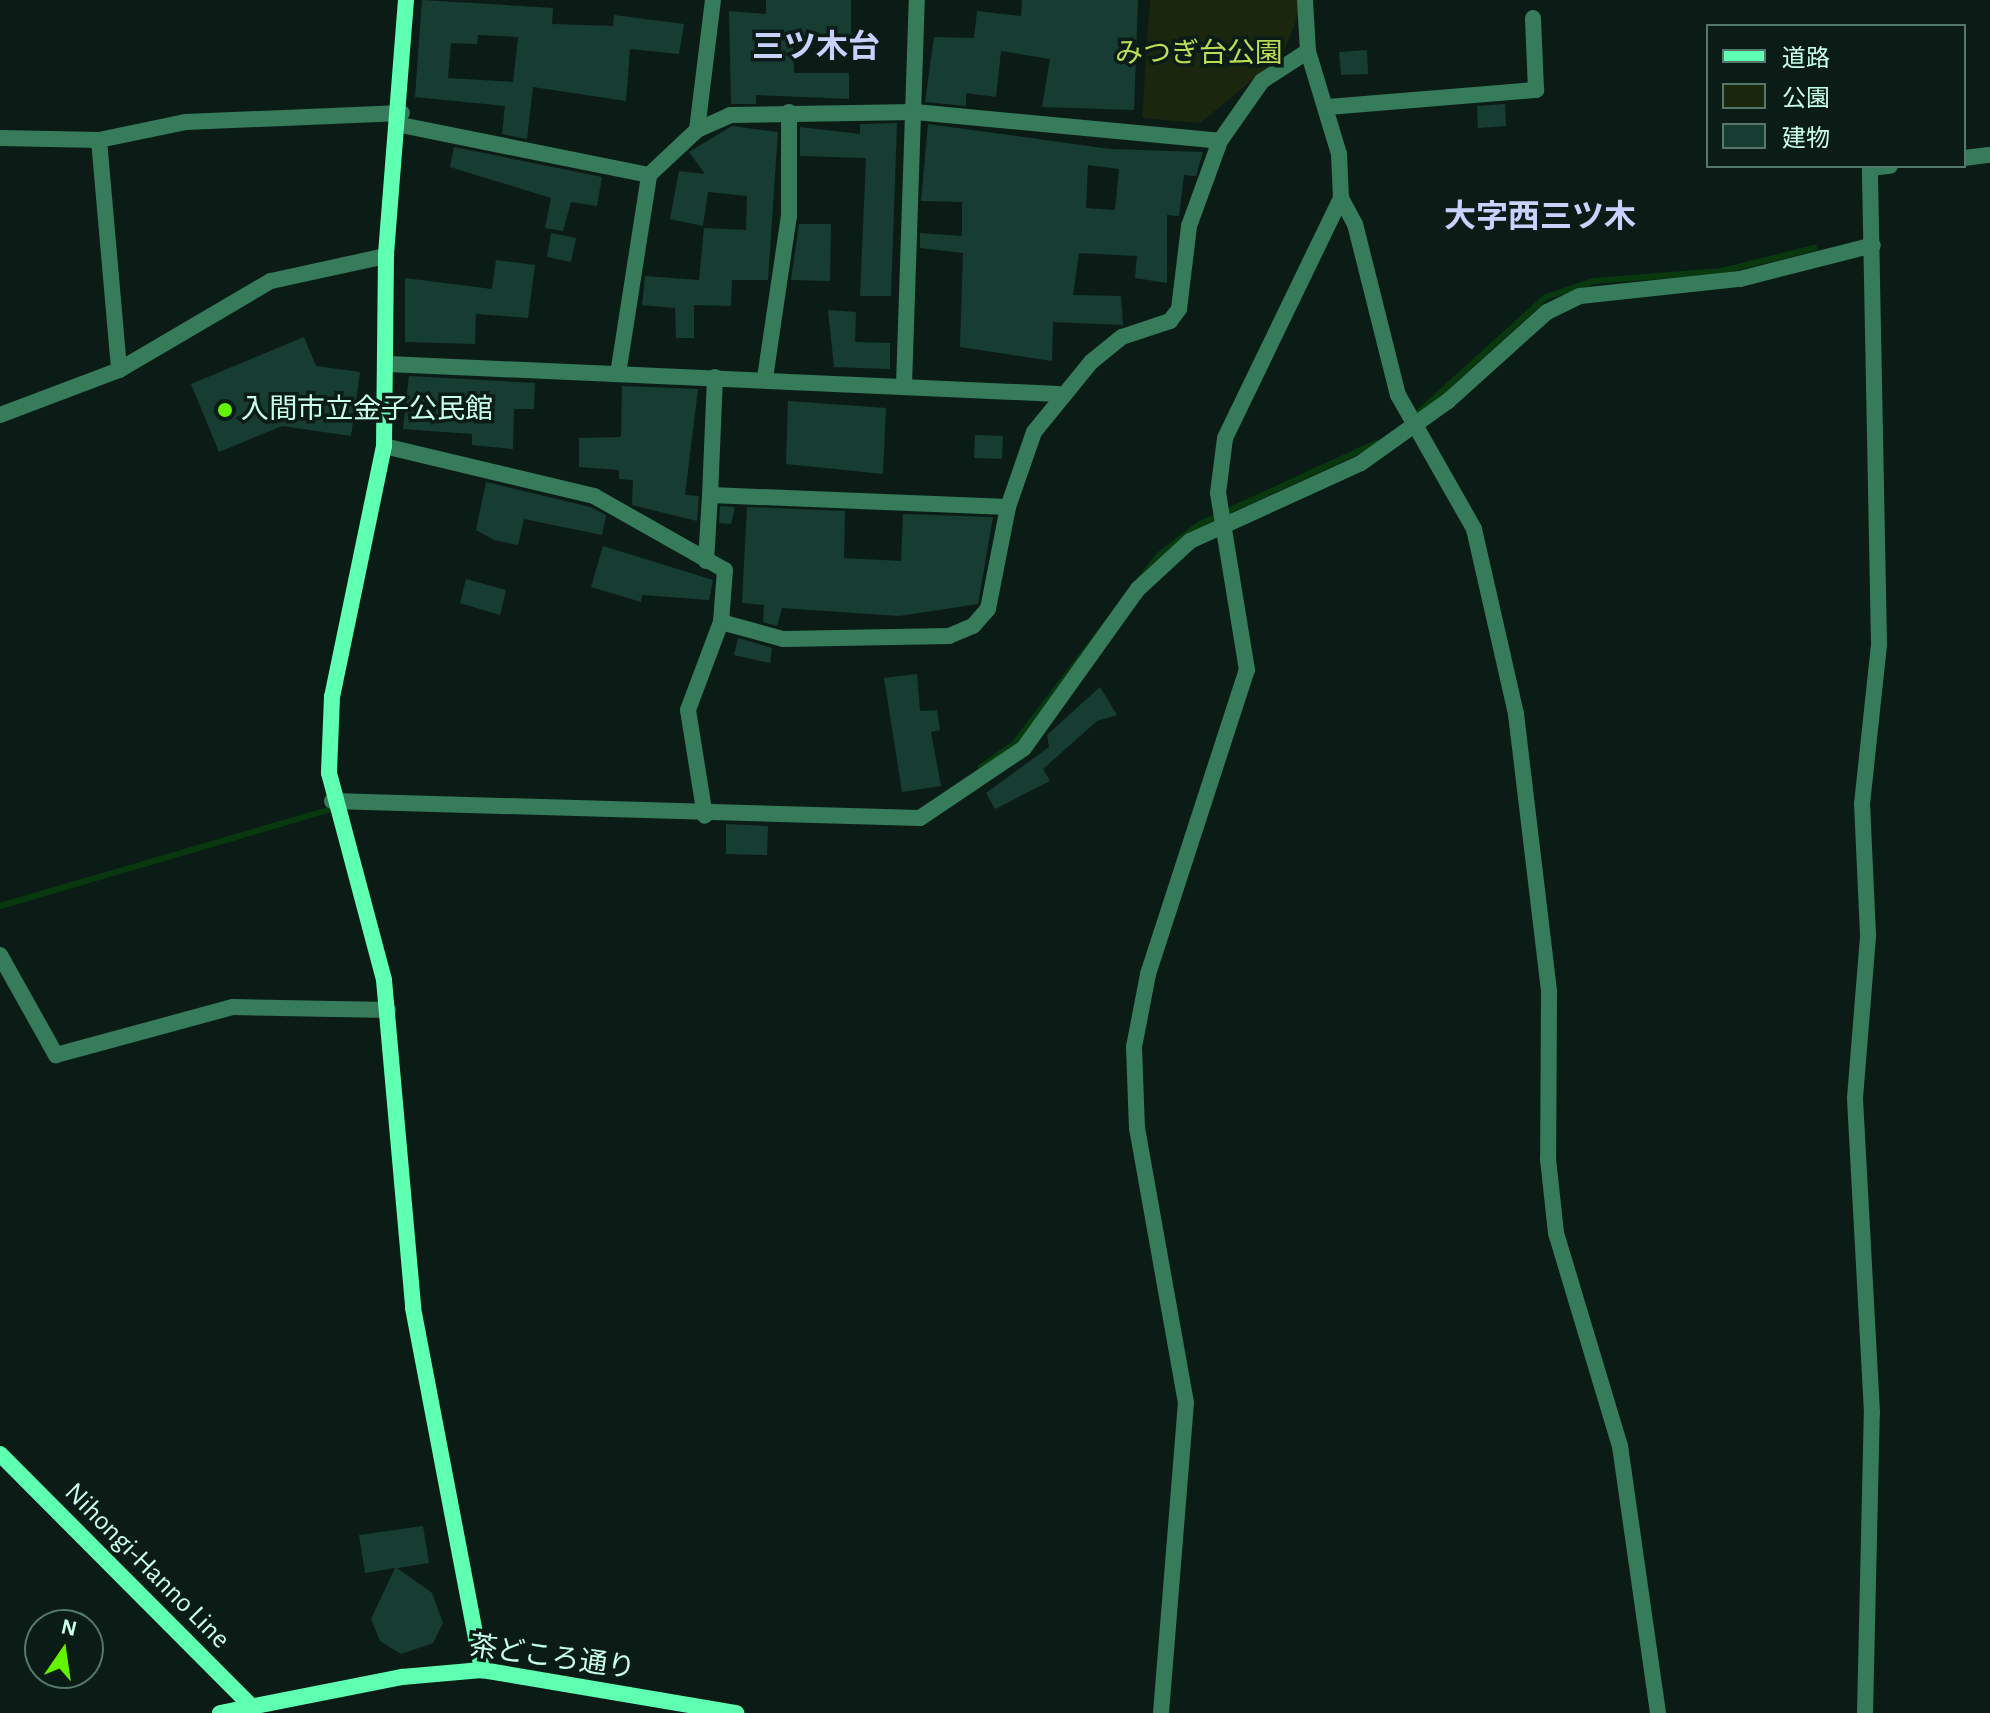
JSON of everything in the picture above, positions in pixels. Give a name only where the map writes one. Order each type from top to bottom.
[{"type":"street","points":[[406,0],[402,119],[386,256],[388,364],[384,446],[332,697],[332,801],[377,941],[388,1010],[413,1308],[482,1670]]},
{"type":"street","points":[[697,130],[713,0]]},
{"type":"street","points":[[904,385],[917,0]]},
{"type":"street","points":[[1305,0],[1308,51],[1328,107],[1341,198],[1414,427],[1474,529],[1516,714],[1549,992],[1548,1159],[1556,1233],[1620,1446],[1658,1713]]},
{"type":"street","points":[[1328,107],[1536,90],[1533,18]]},
{"type":"street","points":[[721,622],[783,639],[949,636],[988,609],[1008,507],[1034,432],[1058,394],[1122,337],[1170,321],[1179,309],[1189,226],[1220,141],[1262,81],[1308,51]]},
{"type":"street","points":[[765,378],[789,216],[789,112]]},
{"type":"street","points":[[618,374],[649,175],[697,130],[730,115],[915,112],[1220,141]]},
{"type":"street","points":[[0,138],[99,140],[186,122],[402,119],[649,175]]},
{"type":"street","points":[[99,140],[119,370]]},
{"type":"street","points":[[1966,158],[1990,155]]},
{"type":"street","points":[[1865,1713],[1872,1398],[1855,1098],[1868,935],[1862,804],[1879,644],[1870,168]]},
{"type":"street","points":[[1161,1713],[1186,1403],[1137,1129],[1134,1047],[1148,974],[1247,670],[1222,526],[1220,462],[1233,412],[1341,198]]},
{"type":"street","points":[[332,801],[881,822],[920,818],[948,804],[1024,748],[1154,572],[1222,526],[1361,463],[1414,427],[1547,312],[1580,296],[1740,279],[1873,245]]},
{"type":"street","points":[[0,415],[119,370],[271,281],[386,256]]},
{"type":"street","points":[[388,364],[765,378],[1058,394]]},
{"type":"street","points":[[706,561],[715,377]]},
{"type":"street","points":[[384,446],[594,496],[725,570],[721,622],[688,710],[705,816]]},
{"type":"street","points":[[710,495],[1008,507]]},
{"type":"street","points":[[0,955],[56,1055],[233,1007],[388,1010]]},
{"type":"street","name":"Nihongi-Hanno Line","points":[[0,1454],[253,1708]]},
{"type":"street","name":"茶どころ通り","points":[[220,1713],[482,1670],[736,1713]]},
{"type":"green space","name":"みつぎ台公園","points":[[1150,0],[1299,0],[1301,8],[1282,56],[1200,123],[1142,118]]},
{"type":"building","points":[[422,0],[553,8],[552,24],[613,26],[614,15],[684,24],[679,54],[630,49],[626,101],[533,87],[527,139],[502,134],[505,106],[415,97]],"holes":[[[478,35],[518,37],[513,82],[448,78],[451,43],[477,44]]]},
{"type":"building","points":[[766,0],[851,0],[851,41],[793,42],[794,73],[849,73],[849,99],[756,95],[756,104],[731,104],[729,11],[766,14]]},
{"type":"building","points":[[1022,0],[1138,0],[1134,110],[1042,107],[1050,59],[1001,51],[996,97],[966,93],[966,106],[925,102],[934,37],[974,38],[977,11],[1021,16]]},
{"type":"building","points":[[1367,50],[1368,74],[1341,75],[1339,52]]},
{"type":"building","points":[[1505,104],[1506,126],[1478,128],[1477,106]]},
{"type":"building","points":[[897,123],[891,296],[860,296],[866,158],[800,156],[800,127],[860,134],[860,124]]},
{"type":"building","points":[[928,124],[1110,149],[1203,152],[1196,176],[1184,175],[1179,216],[1167,215],[1167,283],[1135,278],[1137,256],[1079,253],[1073,295],[1121,296],[1123,325],[1053,322],[1052,361],[960,347],[963,253],[920,248],[920,233],[962,236],[962,202],[921,201]],"holes":[[[1088,165],[1119,169],[1115,210],[1086,208]]]},
{"type":"building","points":[[732,126],[778,132],[768,280],[732,280],[731,306],[694,305],[694,338],[676,338],[675,308],[642,305],[645,276],[699,280],[704,228],[746,230],[747,196],[708,192],[703,226],[670,219],[679,171],[705,174],[689,152]]},
{"type":"building","points":[[454,147],[602,177],[597,206],[571,202],[563,231],[545,228],[551,198],[450,167]]},
{"type":"building","points":[[799,224],[831,224],[830,281],[791,280]]},
{"type":"building","points":[[551,233],[576,238],[571,262],[547,257]]},
{"type":"building","points":[[496,260],[535,265],[528,318],[476,314],[475,344],[405,342],[405,278],[492,289]]},
{"type":"building","points":[[828,310],[856,312],[855,342],[890,343],[890,369],[834,367]]},
{"type":"building","points":[[304,337],[316,366],[360,372],[351,436],[282,426],[219,452],[191,384]]},
{"type":"building","points":[[409,376],[535,383],[534,409],[514,409],[513,449],[472,445],[472,434],[403,429]]},
{"type":"building","points":[[622,386],[698,389],[685,495],[699,496],[697,521],[632,505],[633,480],[619,479],[619,470],[579,467],[579,438],[621,437]]},
{"type":"building","points":[[788,401],[886,408],[883,474],[786,464]]},
{"type":"building","points":[[975,435],[1003,436],[1002,459],[974,458]]},
{"type":"building","points":[[486,482],[590,507],[606,515],[602,535],[524,519],[518,545],[494,540],[476,530]]},
{"type":"building","points":[[720,506],[735,507],[731,524],[719,523]]},
{"type":"building","points":[[747,507],[845,511],[844,558],[901,561],[903,514],[993,517],[978,604],[899,616],[782,608],[777,626],[763,622],[764,605],[742,603]]},
{"type":"building","points":[[603,546],[713,580],[709,600],[642,595],[641,602],[591,587]]},
{"type":"building","points":[[466,579],[506,590],[500,615],[460,603]]},
{"type":"building","points":[[738,638],[772,648],[770,663],[734,655]]},
{"type":"building","points":[[917,674],[920,711],[937,710],[940,730],[931,732],[941,786],[902,792],[884,678]]},
{"type":"building","points":[[1100,687],[1117,715],[1097,721],[1043,769],[1050,781],[995,809],[986,793],[1049,747],[1047,735]]},
{"type":"building","points":[[726,824],[768,826],[767,855],[726,854]]},
{"type":"building","points":[[423,1526],[429,1563],[397,1568],[432,1593],[443,1623],[433,1643],[401,1654],[380,1641],[371,1619],[395,1568],[365,1573],[359,1535]]},
{"type":"waterway","points":[[1418,413],[1546,297],[1594,281],[1722,271],[1814,248]]},
{"type":"waterway","points":[[981,767],[1014,744],[1159,555],[1200,524],[1376,443]]},
{"type":"waterway","points":[[0,906],[338,807]]},
{"type":"place","name":"入間市立金子公民館","points":[[225,410]]},
{"type":"district","name":"三ツ木台","points":[[816,47]]},
{"type":"district","name":"大字西三ツ木","points":[[1540,217]]}]
